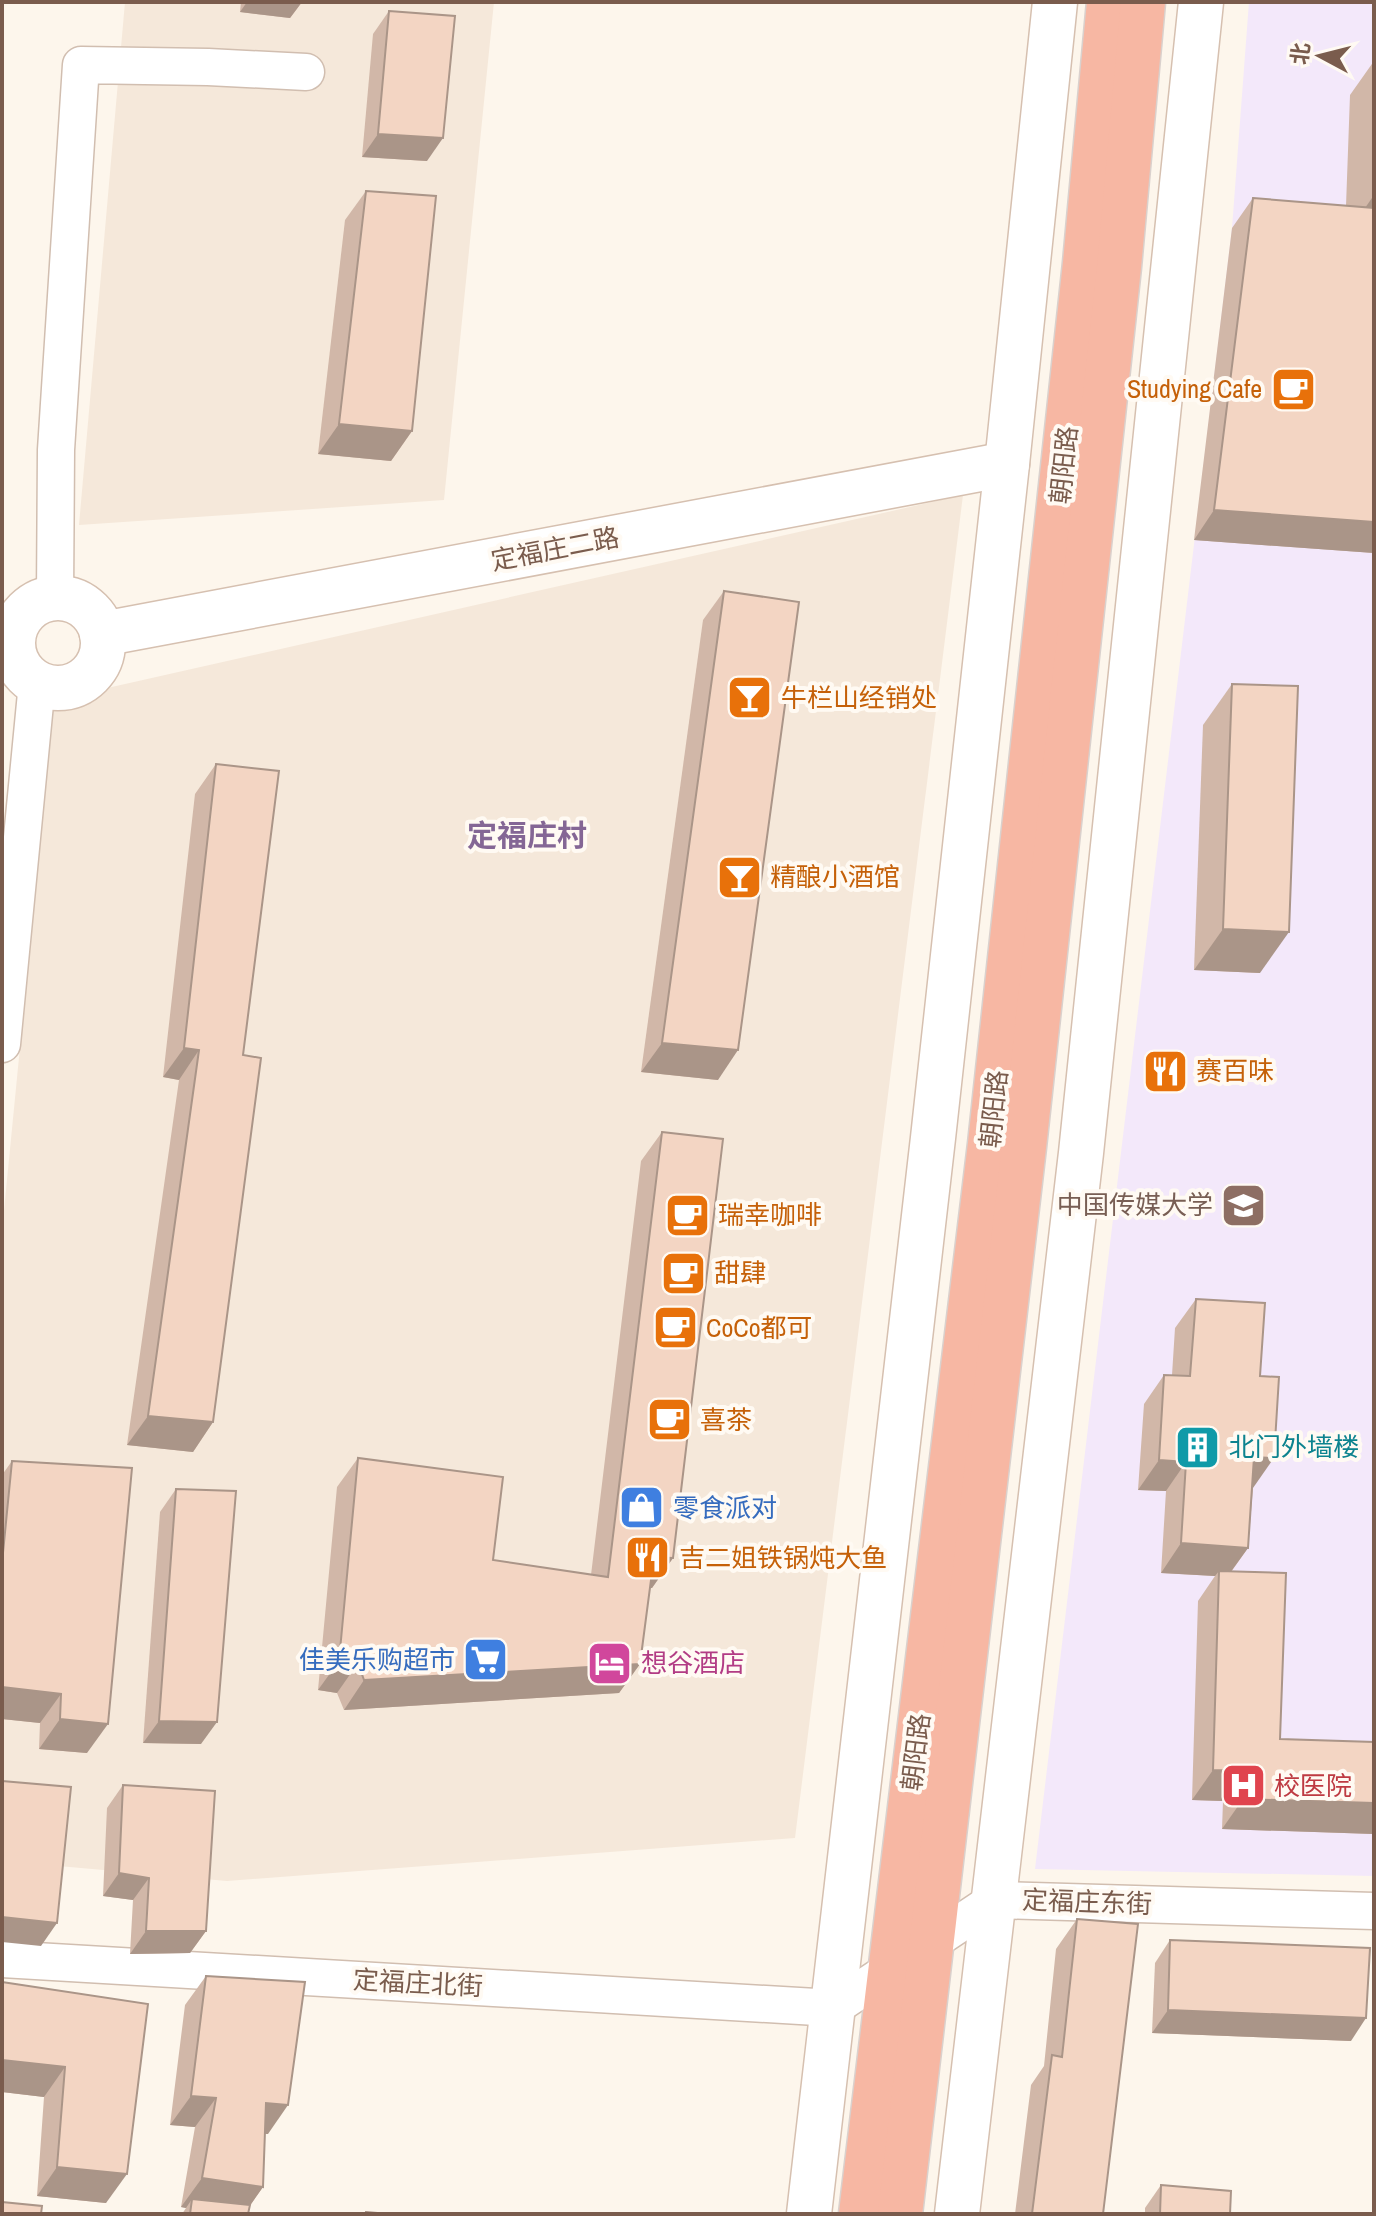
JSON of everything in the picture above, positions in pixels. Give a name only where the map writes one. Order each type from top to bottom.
[{"type":"highway","name":"朝阳路","points":[[861,2214],[997,1087],[1085,263],[1109,2]]},
{"type":"highway","name":"朝阳路","points":[[900,2214],[1024,1147],[1119,267],[1143,2]]},
{"type":"street","name":"朝阳路","points":[[809,2214],[935,1122],[1055,2]]},
{"type":"street","points":[[957,2214],[1081,1153],[1201,2]]},
{"type":"street","points":[[55,597],[56,450],[81,65],[306,72]]},
{"type":"street","name":"定福庄二路","points":[[102,634],[1007,464]]},
{"type":"street","points":[[2,1044],[14,658],[17,622],[37,602],[55,597],[73,600],[89,610],[100,625],[99,661],[84,680],[61,688],[14,658]]},
{"type":"street","name":"定福庄东街","points":[[833,2008],[995,1900],[1374,1911]]},
{"type":"street","name":"定福庄北街","points":[[2,1959],[833,2008]]},
{"type":"shaded area","points":[[125,2],[494,2],[444,500],[79,525]]},
{"type":"shaded area","name":"中国传媒大学","points":[[1249,2],[1374,2],[1374,1876],[1035,1869],[1232,228]]},
{"type":"shaded area","points":[[963,495],[795,1838],[227,1881],[2,1861],[2,1231],[54,700]]},
{"type":"building","points":[[389,11],[455,16],[443,138],[378,134]]},
{"type":"building","points":[[366,191],[436,196],[412,431],[339,424]]},
{"type":"building","name":"Studying Cafe","points":[[1253,198],[1374,208],[1374,522],[1214,510]]},
{"type":"building","points":[[724,591],[799,602],[738,1050],[662,1043]]},
{"type":"building","points":[[1232,684],[1298,686],[1289,932],[1223,929]]},
{"type":"building","points":[[216,764],[279,771],[243,1055],[261,1058],[213,1422],[148,1416],[199,1050],[184,1048]]},
{"type":"building","points":[[662,1132],[723,1139],[673,1558],[654,1557],[640,1664],[364,1680],[358,1663],[339,1661],[358,1458],[503,1477],[493,1560],[608,1577]]},
{"type":"building","name":"北门外墙楼","points":[[1196,1299],[1265,1303],[1260,1376],[1279,1377],[1274,1458],[1254,1457],[1248,1548],[1181,1543],[1186,1462],[1159,1460],[1164,1375],[1190,1376]]},
{"type":"building","points":[[12,1461],[132,1468],[108,1724],[60,1719],[61,1694],[2,1687],[2,1563]]},
{"type":"building","points":[[176,1489],[236,1491],[217,1722],[159,1721]]},
{"type":"building","points":[[1219,1571],[1286,1573],[1280,1739],[1374,1742],[1374,1803],[1243,1799],[1243,1771],[1213,1770]]},
{"type":"building","points":[[2,1781],[71,1787],[57,1923],[2,1917]]},
{"type":"building","points":[[123,1785],[215,1791],[206,1931],[146,1931],[149,1878],[119,1873]]},
{"type":"building","points":[[1077,1919],[1138,1924],[1103,2214],[1032,2214],[1052,2055],[1062,2057]]},
{"type":"building","points":[[1170,1940],[1370,1948],[1366,2018],[1168,2010]]},
{"type":"building","points":[[206,1976],[305,1982],[288,2105],[266,2103],[263,2187],[202,2178],[216,2098],[191,2096]]},
{"type":"building","points":[[2,1982],[148,2004],[127,2174],[57,2167],[65,2067],[2,2060]]},
{"type":"building","points":[[1161,2185],[1231,2191],[1230,2214],[1160,2214]]},
{"type":"building","points":[[192,2199],[250,2205],[248,2214],[190,2214]]},
{"type":"building","points":[[2,2202],[42,2206],[41,2214],[2,2214]]},
{"type":"place","name":"Studying Cafe","points":[[1293,389]]},
{"type":"place","name":"牛栏山经销处","points":[[750,698]]},
{"type":"place","name":"精酿小酒馆","points":[[739,877]]},
{"type":"place","name":"赛百味","points":[[1165,1071]]},
{"type":"place","name":"中国传媒大学","points":[[1244,1205]]},
{"type":"place","name":"瑞幸咖啡","points":[[687,1215]]},
{"type":"place","name":"甜肆","points":[[683,1273]]},
{"type":"place","name":"CoCo都可","points":[[675,1328]]},
{"type":"place","name":"喜茶","points":[[669,1420]]},
{"type":"place","name":"北门外墙楼","points":[[1198,1447]]},
{"type":"place","name":"零食派对","points":[[642,1508]]},
{"type":"place","name":"吉二姐铁锅炖大鱼","points":[[648,1558]]},
{"type":"place","name":"佳美乐购超市","points":[[486,1660]]},
{"type":"place","name":"想谷酒店","points":[[610,1663]]},
{"type":"place","name":"校医院","points":[[1243,1786]]},
{"type":"district","name":"定福庄村","points":[[527,836]]}]
